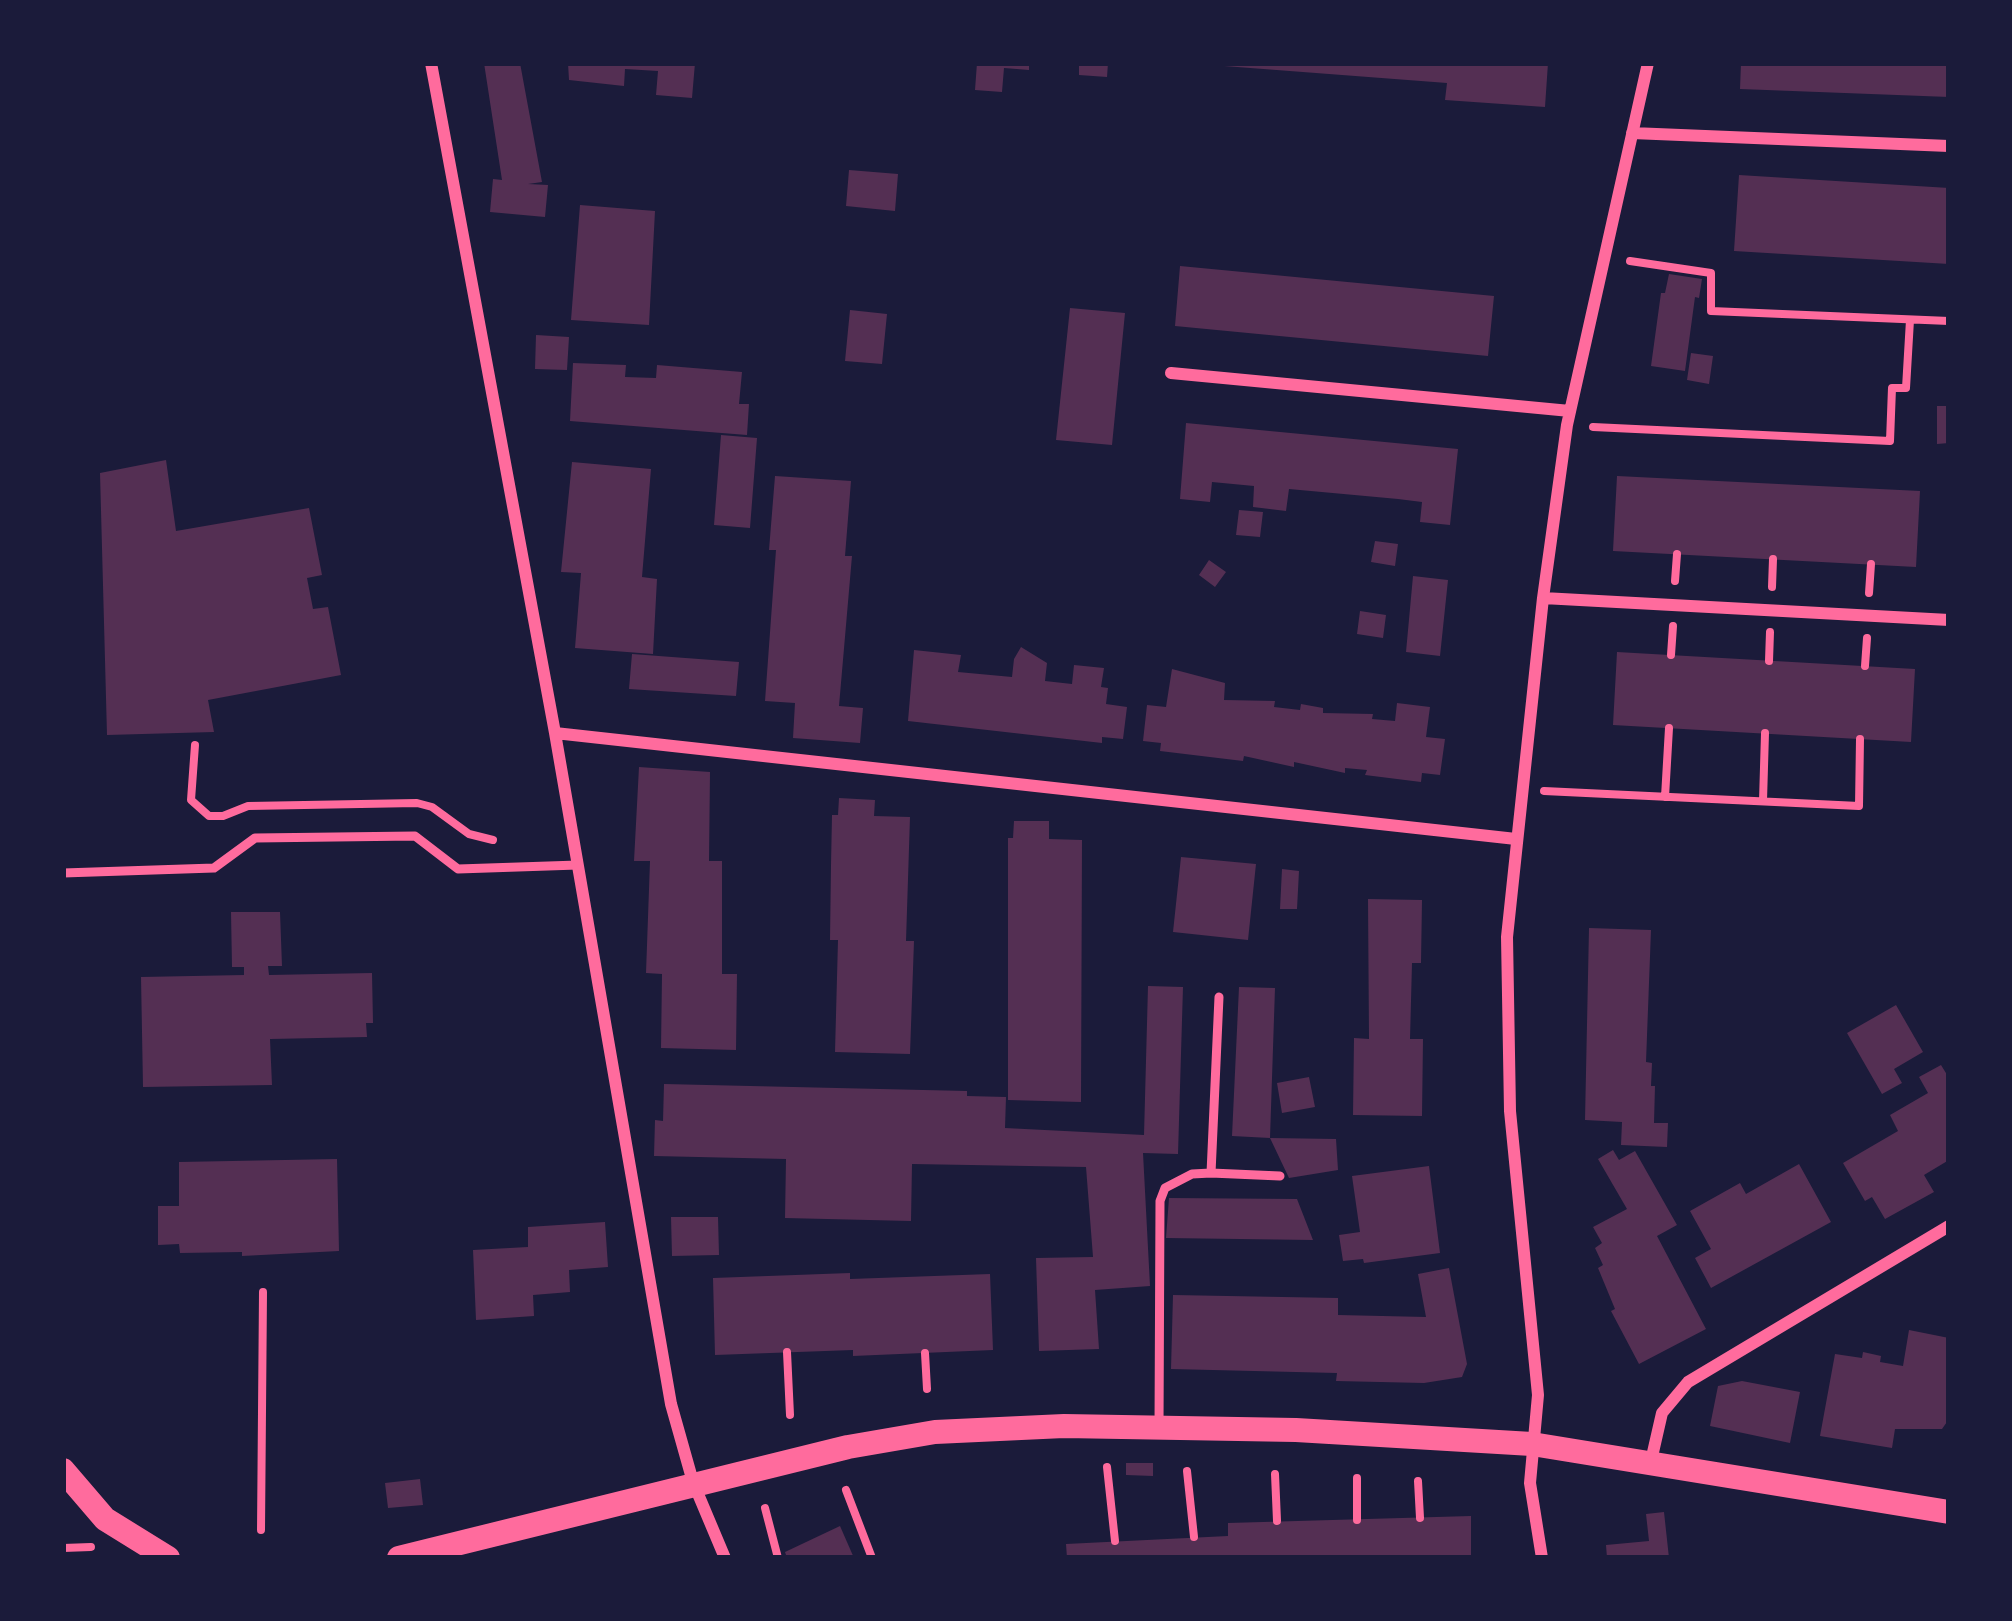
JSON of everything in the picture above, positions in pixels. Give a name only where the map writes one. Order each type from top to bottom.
[{"type":"main road","points":[[398,1558],[799,1457],[935,1432],[1159,1426],[1532,1444],[1949,1512]]},
{"type":"main road","points":[[63,1470],[105,1520],[168,1558]]},
{"type":"street","points":[[431,63],[555,733],[671,1404],[694,1482],[725,1558]]},
{"type":"street","points":[[1542,1558],[1530,1483],[1538,1395],[1509,1089],[1507,937],[1543,598],[1568,418],[1648,63]]},
{"type":"street","points":[[1633,133],[1949,146]]},
{"type":"street","points":[[1171,373],[1568,418]]},
{"type":"street","points":[[1543,598],[1949,620]]},
{"type":"street","points":[[555,733],[1516,839]]},
{"type":"street","points":[[1652,1461],[1662,1413],[1688,1382],[1949,1226]]},
{"type":"lane","points":[[63,873],[214,868],[255,838],[278,837],[415,836],[458,869],[578,865]]},
{"type":"lane","points":[[1211,1173],[1219,997]]},
{"type":"lane","points":[[1159,1426],[1160,1201],[1165,1188],[1192,1174],[1280,1176]]},
{"type":"path","points":[[1605,257],[1712,273],[1711,311],[1949,321]]},
{"type":"path","points":[[1568,418],[1890,441],[1892,388],[1906,388],[1910,320]]},
{"type":"path","points":[[1665,796],[1669,728]]},
{"type":"path","points":[[1763,801],[1766,734]]},
{"type":"path","points":[[1579,793],[1859,806],[1860,739]]},
{"type":"path","points":[[261,1530],[263,1292]]},
{"type":"path","points":[[787,1352],[790,1414]]},
{"type":"path","points":[[925,1353],[927,1389]]},
{"type":"path","points":[[1107,1467],[1114,1541]]},
{"type":"path","points":[[1187,1471],[1194,1537]]},
{"type":"path","points":[[1275,1474],[1277,1522]]},
{"type":"path","points":[[1357,1478],[1357,1520]]},
{"type":"path","points":[[1418,1481],[1420,1518]]},
{"type":"path","points":[[846,1490],[872,1558]]},
{"type":"path","points":[[765,1508],[778,1558]]},
{"type":"path","points":[[63,1548],[93,1547]]},
{"type":"building","points":[[484,63],[520,63],[542,182],[528,184],[548,185],[545,217],[490,212],[493,179],[502,180]]},
{"type":"building","points":[[568,63],[695,63],[692,98],[656,95],[658,71],[625,69],[624,86],[569,80]]},
{"type":"building","points":[[977,63],[1029,63],[1029,70],[1004,68],[1002,92],[975,90]]},
{"type":"building","points":[[1079,63],[1108,63],[1107,77],[1079,75]]},
{"type":"building","points":[[1224,63],[1548,63],[1545,107],[1445,100],[1447,83]]},
{"type":"building","points":[[1741,63],[1949,63],[1949,97],[1740,89]]},
{"type":"building","points":[[849,170],[898,174],[895,211],[846,206]]},
{"type":"building","points":[[1739,175],[1949,188],[1949,264],[1734,251]]},
{"type":"building","points":[[580,205],[655,211],[649,325],[571,320]]},
{"type":"building","points":[[1180,266],[1494,296],[1488,356],[1175,326]]},
{"type":"building","points":[[1669,274],[1702,279],[1699,298],[1695,297],[1685,371],[1651,366],[1661,293],[1665,293]]},
{"type":"building","points":[[1070,308],[1125,313],[1112,445],[1056,440]]},
{"type":"building","points":[[850,310],[887,314],[882,364],[845,361]]},
{"type":"building","points":[[536,335],[569,337],[567,370],[535,369]]},
{"type":"building","points":[[1691,353],[1713,356],[1709,384],[1687,380]]},
{"type":"building","points":[[573,363],[626,365],[625,377],[656,378],[657,365],[742,372],[739,404],[749,404],[747,435],[570,421]]},
{"type":"building","points":[[1937,406],[1949,406],[1949,443],[1937,444]]},
{"type":"building","points":[[1186,423],[1458,449],[1450,525],[1420,522],[1422,502],[1398,499],[1289,489],[1286,511],[1253,507],[1254,486],[1212,482],[1210,502],[1180,499]]},
{"type":"building","points":[[721,435],[757,438],[750,528],[714,525]]},
{"type":"building","points":[[166,460],[176,531],[309,508],[322,575],[307,578],[313,609],[328,607],[341,675],[208,700],[214,732],[107,735],[100,473]]},
{"type":"building","points":[[572,462],[651,469],[642,577],[657,579],[653,654],[575,648],[581,573],[561,572]]},
{"type":"building","points":[[775,476],[851,481],[845,556],[852,556],[839,706],[863,708],[860,743],[793,738],[795,703],[765,701],[776,550],[769,550]]},
{"type":"building","points":[[1617,476],[1920,491],[1916,567],[1613,551]]},
{"type":"building","points":[[1239,510],[1263,512],[1260,537],[1236,535]]},
{"type":"building","points":[[1375,541],[1398,544],[1395,566],[1371,562]]},
{"type":"building","points":[[1209,560],[1226,572],[1215,587],[1199,575]]},
{"type":"building","points":[[1413,576],[1448,580],[1440,656],[1406,652]]},
{"type":"building","points":[[1360,611],[1386,615],[1383,638],[1357,634]]},
{"type":"building","points":[[1021,647],[1047,663],[1045,681],[1072,684],[1074,665],[1104,668],[1101,687],[1108,688],[1106,704],[1127,707],[1123,739],[1102,737],[1102,743],[908,721],[914,650],[961,655],[958,672],[1012,677]]},
{"type":"building","points":[[1617,652],[1915,669],[1911,742],[1613,725]]},
{"type":"building","points":[[632,654],[739,662],[736,696],[629,689]]},
{"type":"building","points":[[1172,669],[1225,683],[1224,700],[1275,701],[1274,707],[1300,710],[1301,704],[1323,708],[1323,713],[1373,714],[1372,719],[1395,721],[1397,703],[1430,707],[1426,737],[1445,739],[1440,775],[1422,773],[1421,782],[1365,775],[1367,770],[1345,768],[1345,773],[1244,756],[1243,761],[1160,751],[1161,743],[1143,741],[1147,705],[1166,707]]},
{"type":"building","points":[[639,767],[710,772],[709,861],[722,861],[722,974],[737,974],[736,1050],[661,1048],[662,974],[646,973],[650,861],[634,861]]},
{"type":"building","points":[[839,798],[875,800],[874,816],[910,817],[906,941],[914,941],[910,1054],[835,1052],[838,940],[830,940],[831,865],[832,815],[838,815]]},
{"type":"building","points":[[1014,821],[1049,821],[1049,839],[1082,840],[1081,1102],[1008,1100],[1008,838],[1013,838]]},
{"type":"building","points":[[1181,857],[1256,864],[1248,940],[1173,932]]},
{"type":"building","points":[[1282,869],[1299,871],[1297,909],[1280,909]]},
{"type":"building","points":[[1368,899],[1422,900],[1421,963],[1412,963],[1410,1039],[1423,1039],[1422,1116],[1353,1115],[1354,1038],[1369,1039]]},
{"type":"building","points":[[231,912],[280,912],[282,966],[268,966],[269,975],[372,973],[373,1023],[366,1023],[367,1037],[270,1039],[272,1085],[143,1087],[141,977],[244,975],[244,967],[232,967]]},
{"type":"building","points":[[1589,928],[1651,930],[1646,1062],[1652,1063],[1654,1123],[1668,1123],[1667,1147],[1621,1145],[1622,1122],[1585,1120]]},
{"type":"building","points":[[1148,986],[1183,987],[1178,1154],[1143,1153],[1150,1286],[1095,1290],[1099,1349],[1039,1351],[1036,1258],[1093,1257],[1086,1167],[912,1164],[911,1221],[785,1218],[786,1159],[654,1156],[655,1120],[663,1121],[664,1084],[967,1091],[967,1096],[1006,1097],[1005,1128],[1144,1135]]},
{"type":"building","points":[[1239,987],[1275,988],[1270,1138],[1232,1136]]},
{"type":"building","points":[[1896,1005],[1923,1052],[1894,1069],[1902,1083],[1882,1094],[1847,1033]]},
{"type":"building","points":[[1941,1065],[1949,1078],[1949,1160],[1924,1175],[1934,1192],[1885,1219],[1872,1197],[1865,1201],[1843,1163],[1898,1131],[1890,1115],[1928,1093],[1919,1077]]},
{"type":"building","points":[[1309,1077],[1315,1107],[1282,1113],[1277,1083]]},
{"type":"building","points":[[1270,1138],[1336,1139],[1338,1170],[1289,1178]]},
{"type":"building","points":[[1613,1150],[1619,1160],[1635,1151],[1677,1225],[1657,1236],[1706,1329],[1639,1364],[1611,1311],[1615,1309],[1595,1248],[1602,1243],[1593,1227],[1627,1209],[1598,1159]]},
{"type":"building","points":[[337,1159],[339,1251],[242,1256],[242,1252],[180,1253],[179,1244],[158,1245],[158,1206],[179,1206],[179,1162]]},
{"type":"building","points":[[1799,1164],[1831,1222],[1711,1288],[1695,1258],[1711,1249],[1690,1211],[1740,1183],[1746,1194]]},
{"type":"building","points":[[1429,1166],[1440,1253],[1364,1263],[1363,1259],[1343,1261],[1339,1235],[1360,1232],[1352,1176]]},
{"type":"building","points":[[1169,1198],[1297,1199],[1313,1240],[1166,1238]]},
{"type":"building","points":[[671,1217],[718,1217],[719,1255],[672,1256]]},
{"type":"building","points":[[605,1222],[608,1267],[569,1270],[570,1292],[533,1295],[534,1316],[476,1320],[473,1250],[528,1247],[528,1227]]},
{"type":"building","points":[[1449,1268],[1467,1364],[1462,1377],[1424,1383],[1336,1381],[1337,1373],[1171,1369],[1173,1295],[1338,1298],[1338,1315],[1426,1317],[1418,1274]]},
{"type":"building","points":[[850,1273],[850,1279],[990,1274],[993,1350],[715,1355],[713,1278]]},
{"type":"building","points":[[1909,1330],[1949,1338],[1949,1419],[1942,1429],[1895,1429],[1892,1448],[1820,1436],[1835,1354],[1862,1358],[1863,1352],[1881,1356],[1880,1362],[1903,1366]]},
{"type":"building","points":[[1742,1381],[1800,1392],[1790,1443],[1710,1426],[1718,1386]]},
{"type":"building","points":[[1126,1463],[1153,1463],[1153,1476],[1126,1475]]},
{"type":"building","points":[[420,1479],[423,1505],[388,1508],[385,1483]]},
{"type":"building","points":[[1664,1512],[1669,1558],[1607,1558],[1606,1545],[1649,1541],[1646,1514]]},
{"type":"building","points":[[1471,1516],[1471,1558],[1067,1558],[1066,1544],[1228,1536],[1228,1523]]},
{"type":"building","points":[[840,1526],[854,1558],[787,1558],[785,1552]]}]
